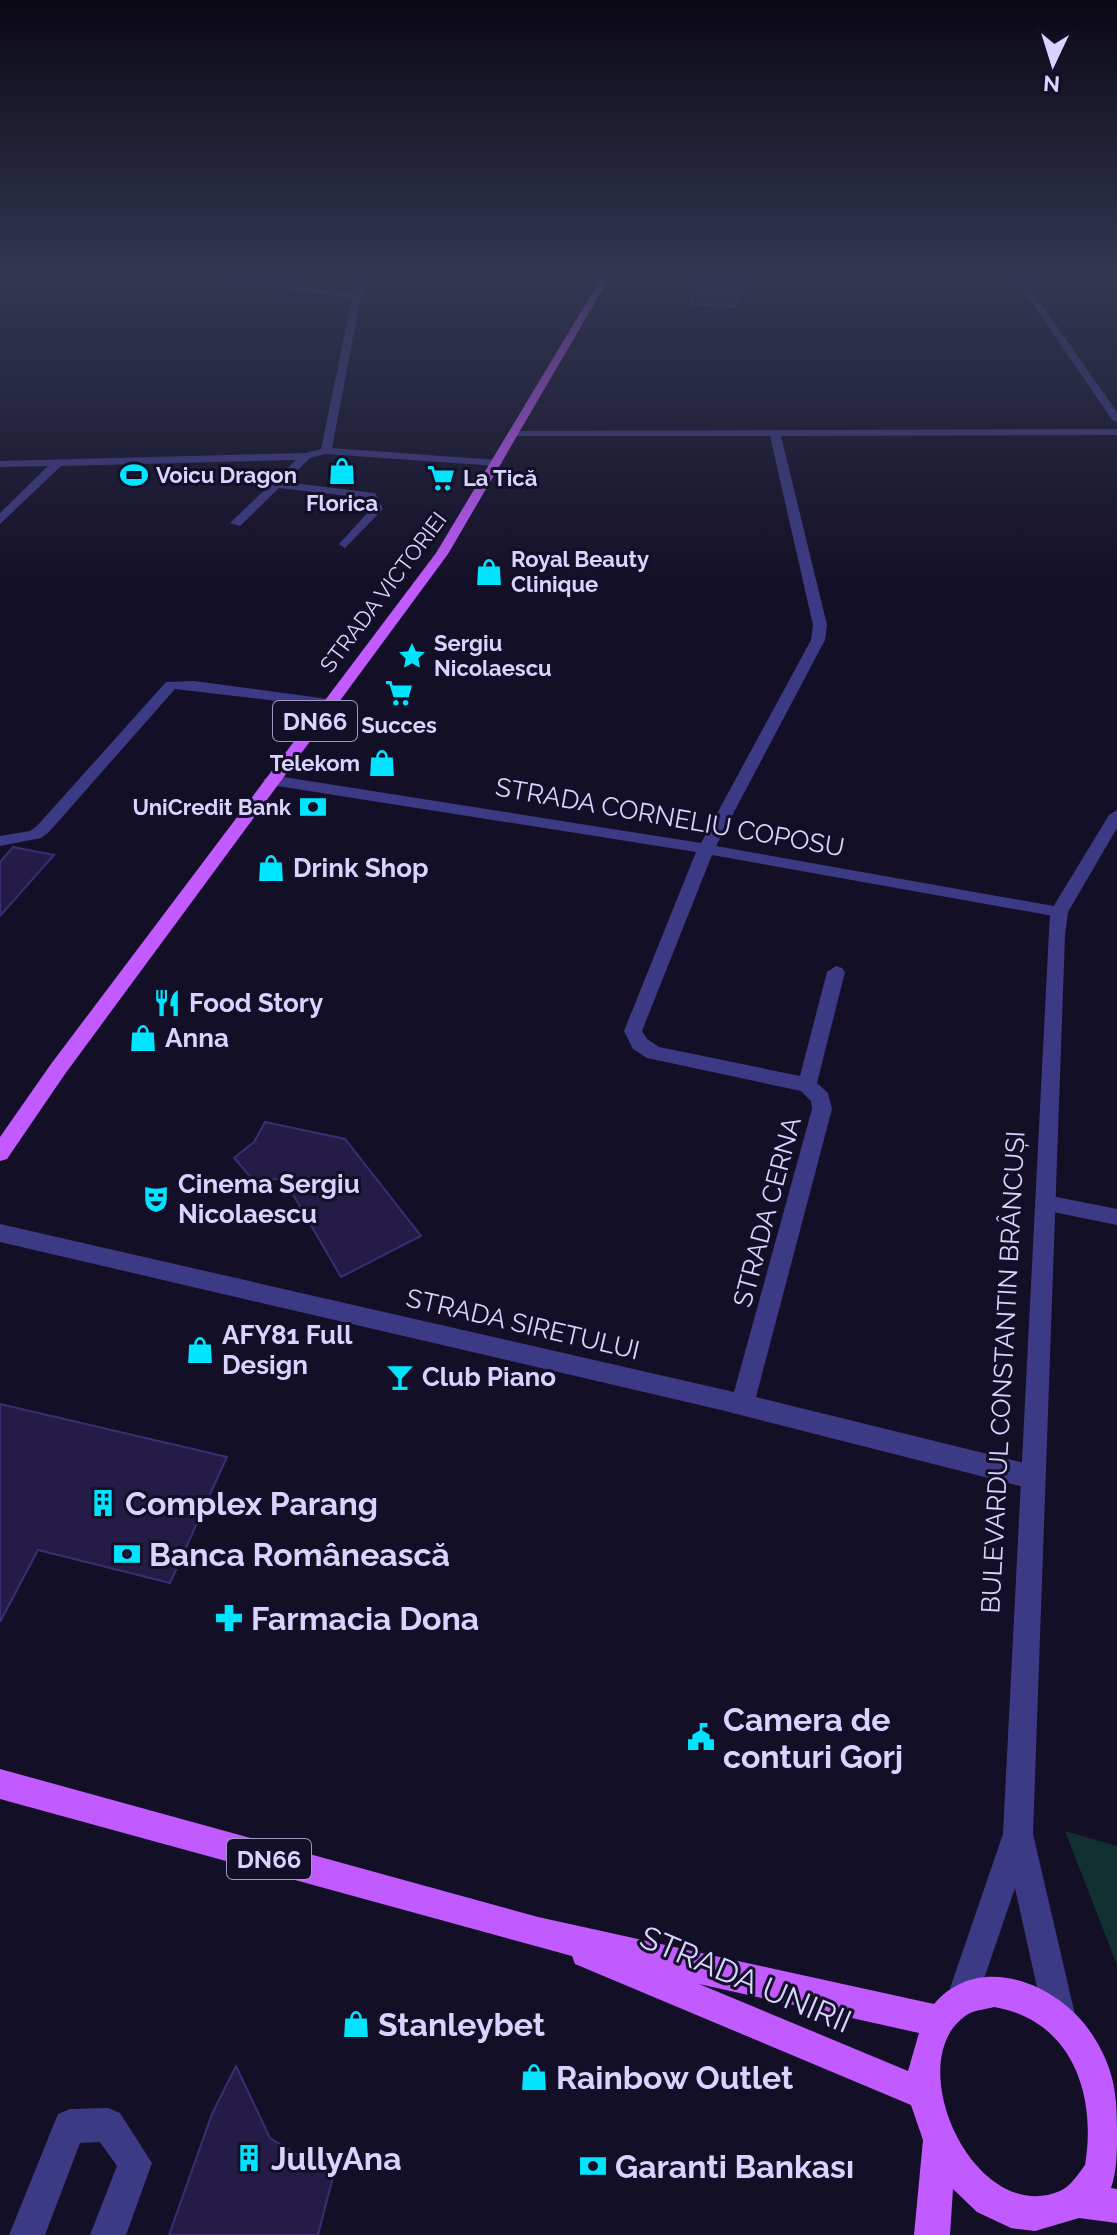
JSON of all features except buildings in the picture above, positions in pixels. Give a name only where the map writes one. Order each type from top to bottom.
[{"type":"main road","name":"STRADA VICTORIEI","points":[[0,1153],[58,1069],[271,780],[442,554],[546,379]]},
{"type":"main road","name":"STRADA UNIRII","points":[[0,1784],[538,1933],[951,2010],[994,1991],[1028,1998],[1060,2019],[1086,2049],[1110,2089],[1109,2130],[1102,2171],[1079,2201]]},
{"type":"main road","name":"STRADA UNIRII","points":[[538,1933],[924,2094]]},
{"type":"main road","points":[[951,2010],[926,2055],[924,2094],[939,2141],[966,2182],[1003,2207],[1038,2225],[1079,2201],[1117,2206]]},
{"type":"main road","points":[[932,2235],[939,2141]]},
{"type":"street","points":[[326,451],[339,379]]},
{"type":"street","points":[[1089,379],[1117,419]]},
{"type":"street","points":[[514,433],[1117,432]]},
{"type":"street","points":[[706,849],[818,640],[820,625],[775,434]]},
{"type":"street","points":[[0,464],[306,456],[326,451],[497,463]]},
{"type":"street","points":[[236,523],[306,456]]},
{"type":"street","points":[[0,520],[58,462]]},
{"type":"street","points":[[278,485],[371,495],[377,509],[345,544]]},
{"type":"street","points":[[0,841],[35,835],[43,829],[171,685],[194,685],[328,703]]},
{"type":"street","name":"STRADA CORNELIU COPOSU","points":[[271,780],[706,849],[1059,912]]},
{"type":"street","points":[[1059,912],[1117,815]]},
{"type":"street","name":"STRADA CERNA","points":[[706,849],[633,1031],[640,1044],[654,1053],[807,1085],[821,1098],[822,1109],[742,1404]]},
{"type":"street","name":"BULEVARDUL CONSTANTIN BRÂNCUȘI","points":[[1059,912],[1018,1834],[1060,2019]]},
{"type":"street","points":[[807,1085],[836,972]]},
{"type":"street","points":[[1046,1203],[1117,1217]]},
{"type":"street","name":"STRADA SIRETULUI","points":[[0,1233],[742,1404],[1032,1477]]},
{"type":"street","name":"BULEVARDUL CONSTANTIN BRÂNCUȘI","points":[[951,2010],[1018,1834]]},
{"type":"street","points":[[27,2235],[70,2126],[108,2125],[135,2163],[108,2235]]},
{"type":"green space","points":[[1065,1831],[1117,1846],[1117,1965]]},
{"type":"place","name":"Florica","points":[[342,471]]},
{"type":"place","name":"Voicu Dragon","points":[[134,475]]},
{"type":"place","name":"La Tică","points":[[441,478]]},
{"type":"place","name":"Royal Beauty Clinique","points":[[489,572]]},
{"type":"place","name":"Sergiu Nicolaescu","points":[[412,656]]},
{"type":"place","name":"Succes","points":[[399,693]]},
{"type":"place","name":"Telekom","points":[[382,763]]},
{"type":"place","name":"UniCredit Bank","points":[[313,807]]},
{"type":"place","name":"Drink Shop","points":[[271,868]]},
{"type":"place","name":"Food Story","points":[[167,1003]]},
{"type":"place","name":"Anna","points":[[143,1038]]},
{"type":"place","name":"Cinema Sergiu Nicolaescu","points":[[156,1199]]},
{"type":"place","name":"AFY81 Full Design","points":[[200,1350]]},
{"type":"place","name":"Club Piano","points":[[400,1377]]},
{"type":"place","name":"Complex Parang","points":[[103,1503]]},
{"type":"place","name":"Banca Românească","points":[[127,1554]]},
{"type":"place","name":"Farmacia Dona","points":[[229,1618]]},
{"type":"place","name":"Camera de conturi Gorj","points":[[701,1737]]},
{"type":"place","name":"Stanleybet","points":[[356,2024]]},
{"type":"place","name":"Rainbow Outlet","points":[[534,2077]]},
{"type":"place","name":"JullyAna","points":[[249,2158]]},
{"type":"place","name":"Garanti Bankası","points":[[593,2166]]}]
